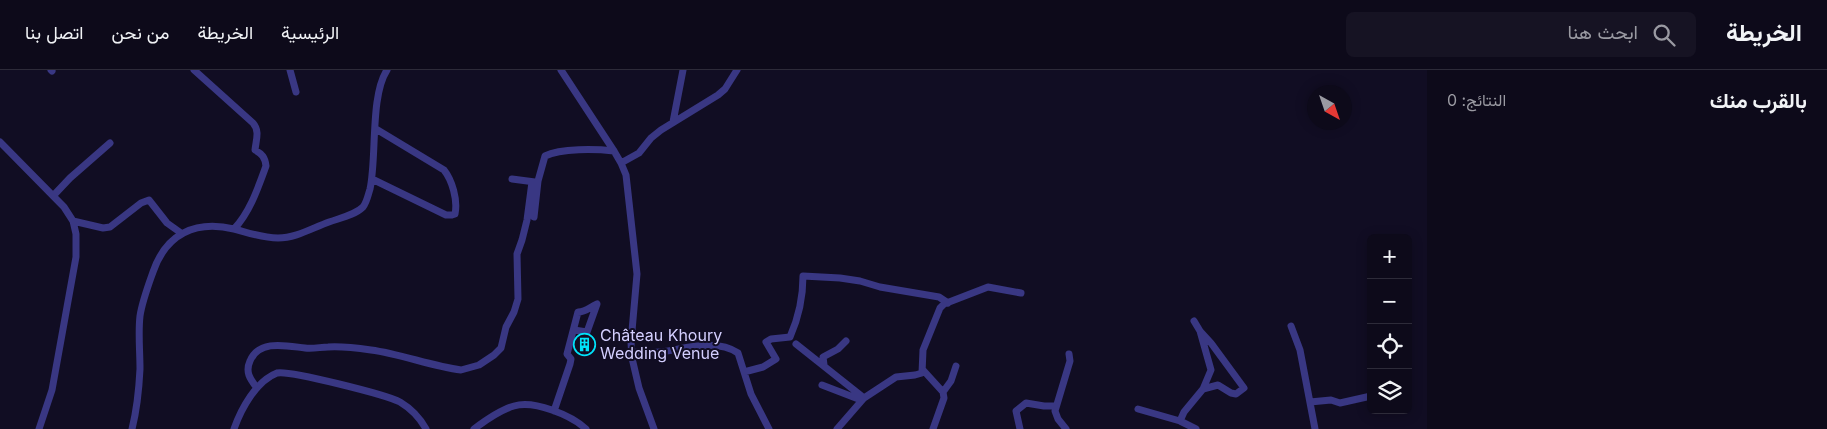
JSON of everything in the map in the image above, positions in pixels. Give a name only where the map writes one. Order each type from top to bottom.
[{"type":"street","points":[[194,70],[253,122],[258,134],[255,150],[262,154],[266,162],[245,215],[234,229]]},
{"type":"street","points":[[290,70],[296,92]]},
{"type":"street","points":[[132,429],[139,385],[142,306],[158,261],[170,244],[181,233],[203,227],[234,229],[249,235],[285,238],[360,210],[368,198],[372,179],[378,99],[381,83],[387,70]]},
{"type":"street","points":[[561,70],[622,163],[628,189],[637,274],[631,342],[632,352],[638,388],[654,429]]},
{"type":"street","points":[[673,122],[683,70]]},
{"type":"street","points":[[622,163],[639,153],[651,138],[673,122],[718,95],[725,89],[737,70]]},
{"type":"street","points":[[372,179],[446,215],[452,216],[455,214],[455,200],[449,176],[444,170],[376,128]]},
{"type":"street","points":[[0,142],[53,196],[73,221],[76,242],[76,257],[52,390],[39,429]]},
{"type":"street","points":[[53,196],[70,178],[110,143]]},
{"type":"street","points":[[257,388],[247,373],[248,367],[255,352],[268,346],[339,347],[372,350],[461,370],[472,368],[494,355],[501,348],[506,327],[517,304],[519,291],[516,254],[522,240],[535,182],[543,159],[549,154],[601,150],[614,152]]},
{"type":"street","points":[[512,179],[535,182]]},
{"type":"street","points":[[534,217],[535,182]]},
{"type":"street","points":[[73,221],[103,228],[110,227],[149,200],[167,223],[181,233]]},
{"type":"street","points":[[744,372],[762,367],[776,359],[766,342],[790,338],[794,328],[804,276],[840,278],[885,288],[907,290],[939,297],[948,303]]},
{"type":"street","points":[[837,429],[862,399],[896,377],[920,374],[923,370],[924,350],[940,308],[988,287],[1022,293]]},
{"type":"street","points":[[1194,321],[1244,388],[1236,394],[1218,385],[1203,389]]},
{"type":"street","points":[[1291,326],[1300,350],[1314,429]]},
{"type":"street","points":[[554,411],[570,364],[571,359],[567,354],[574,330]]},
{"type":"street","points":[[1180,421],[1184,412],[1203,389],[1210,370],[1200,331]]},
{"type":"street","points":[[824,365],[823,357],[838,349],[846,341]]},
{"type":"street","points":[[796,344],[824,365],[862,399]]},
{"type":"street","points":[[632,352],[657,352],[713,346],[723,347],[738,353],[757,406],[768,429]]},
{"type":"street","points":[[1066,429],[1058,419],[1055,411],[1070,361],[1070,354]]},
{"type":"street","points":[[943,392],[951,381],[956,366]]},
{"type":"street","points":[[544,407],[553,405],[565,368]]},
{"type":"street","points":[[923,370],[943,392],[944,398],[933,429]]},
{"type":"street","points":[[234,429],[240,415],[257,388],[271,376],[282,372],[379,394],[398,401],[408,408],[426,429]]},
{"type":"street","points":[[822,385],[862,399]]},
{"type":"street","points":[[1310,402],[1331,400],[1340,403],[1367,397]]},
{"type":"street","points":[[1020,429],[1016,411],[1026,403],[1056,406]]},
{"type":"street","points":[[474,429],[492,416],[521,404],[544,407],[574,419],[586,429]]},
{"type":"street","points":[[1138,410],[1180,421],[1196,429]]},
{"type":"place","name":"Château Khoury Wedding Venue","points":[[584,344]]}]
